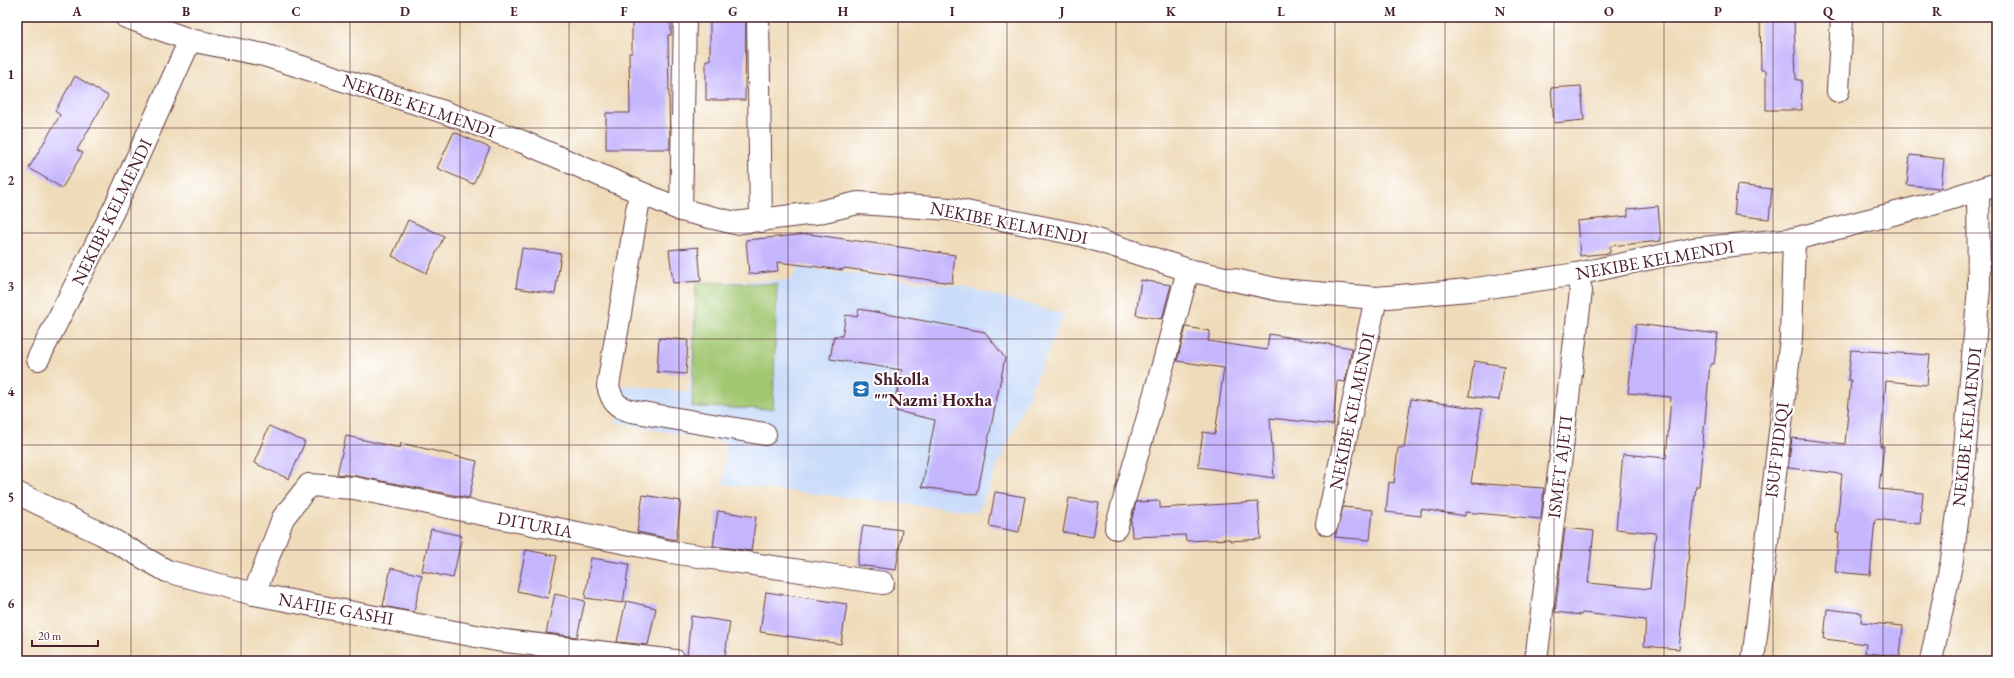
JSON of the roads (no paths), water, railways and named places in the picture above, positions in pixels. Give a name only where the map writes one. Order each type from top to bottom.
[{"type":"street","name":"NEKIBE KELMENDI","points":[[126,17],[190,40],[264,55],[444,112],[523,142],[681,210],[735,223],[761,221],[815,213],[858,203],[951,208],[1081,235],[1188,270],[1280,290],[1376,298],[1469,290],[1577,274],[1692,250],[1794,239],[1936,203],[1988,187],[1962,481],[1952,560],[1931,661]]},
{"type":"street","points":[[681,210],[686,17]]},
{"type":"street","points":[[758,17],[761,221]]},
{"type":"street","points":[[1838,91],[1842,17]]},
{"type":"street","name":"NEKIBE KELMENDI","points":[[38,359],[116,205],[190,40]]},
{"type":"street","points":[[640,193],[608,386],[612,400],[620,408],[631,411],[765,434]]},
{"type":"street","name":"ISUF PIDIQI","points":[[1753,661],[1791,338],[1794,239]]},
{"type":"street","points":[[1116,528],[1165,358],[1188,270]]},
{"type":"street","name":"ISMET AJETI","points":[[1536,661],[1581,291],[1577,274]]},
{"type":"street","name":"NEKIBE KELMENDI","points":[[1327,524],[1376,298]]},
{"type":"street","name":"DITURIA","points":[[254,594],[283,518],[309,486],[354,488],[671,552],[883,583]]},
{"type":"street","name":"NAFIJE GASHI","points":[[17,493],[102,534],[167,571],[254,594],[497,640],[675,661]]},
{"type":"place","name":"Shkolla \"\"Nazmi Hoxha","points":[[861,389]]}]
